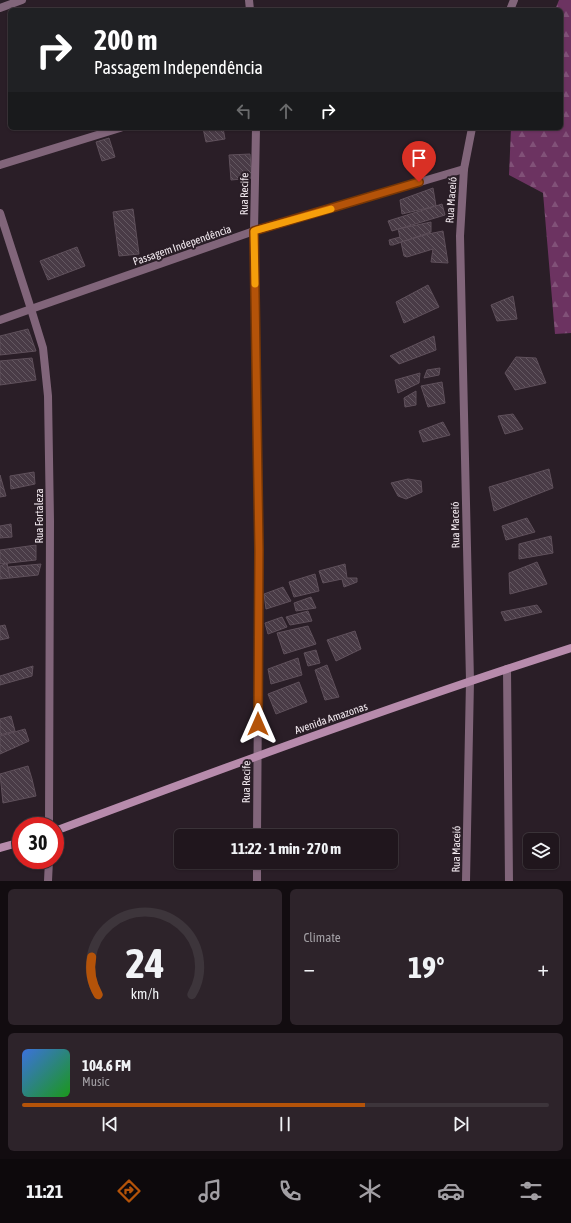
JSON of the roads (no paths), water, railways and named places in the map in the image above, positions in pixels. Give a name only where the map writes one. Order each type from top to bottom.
[{"type":"street","points":[[0,8],[22,0]]},
{"type":"street","points":[[0,165],[114,130]]},
{"type":"street","name":"Rua Recife","points":[[256,130],[254,231],[259,550],[257,829]]},
{"type":"street","name":"Rua Maceió","points":[[466,881],[470,681],[460,236],[464,169],[472,130]]},
{"type":"street","name":"Passagem Independência","points":[[0,320],[254,231],[464,169]]},
{"type":"street","name":"Rua Fortaleza","points":[[0,213],[43,348],[48,396],[50,521],[49,817]]},
{"type":"street","name":"Avenida Amazonas","points":[[64,828],[258,756],[470,681],[571,648]]},
{"type":"street","points":[[507,669],[509,881]]},
{"type":"street","points":[[0,848],[12,845]]},
{"type":"street","points":[[48,881],[49,869]]},
{"type":"street","points":[[257,869],[257,881]]}]
